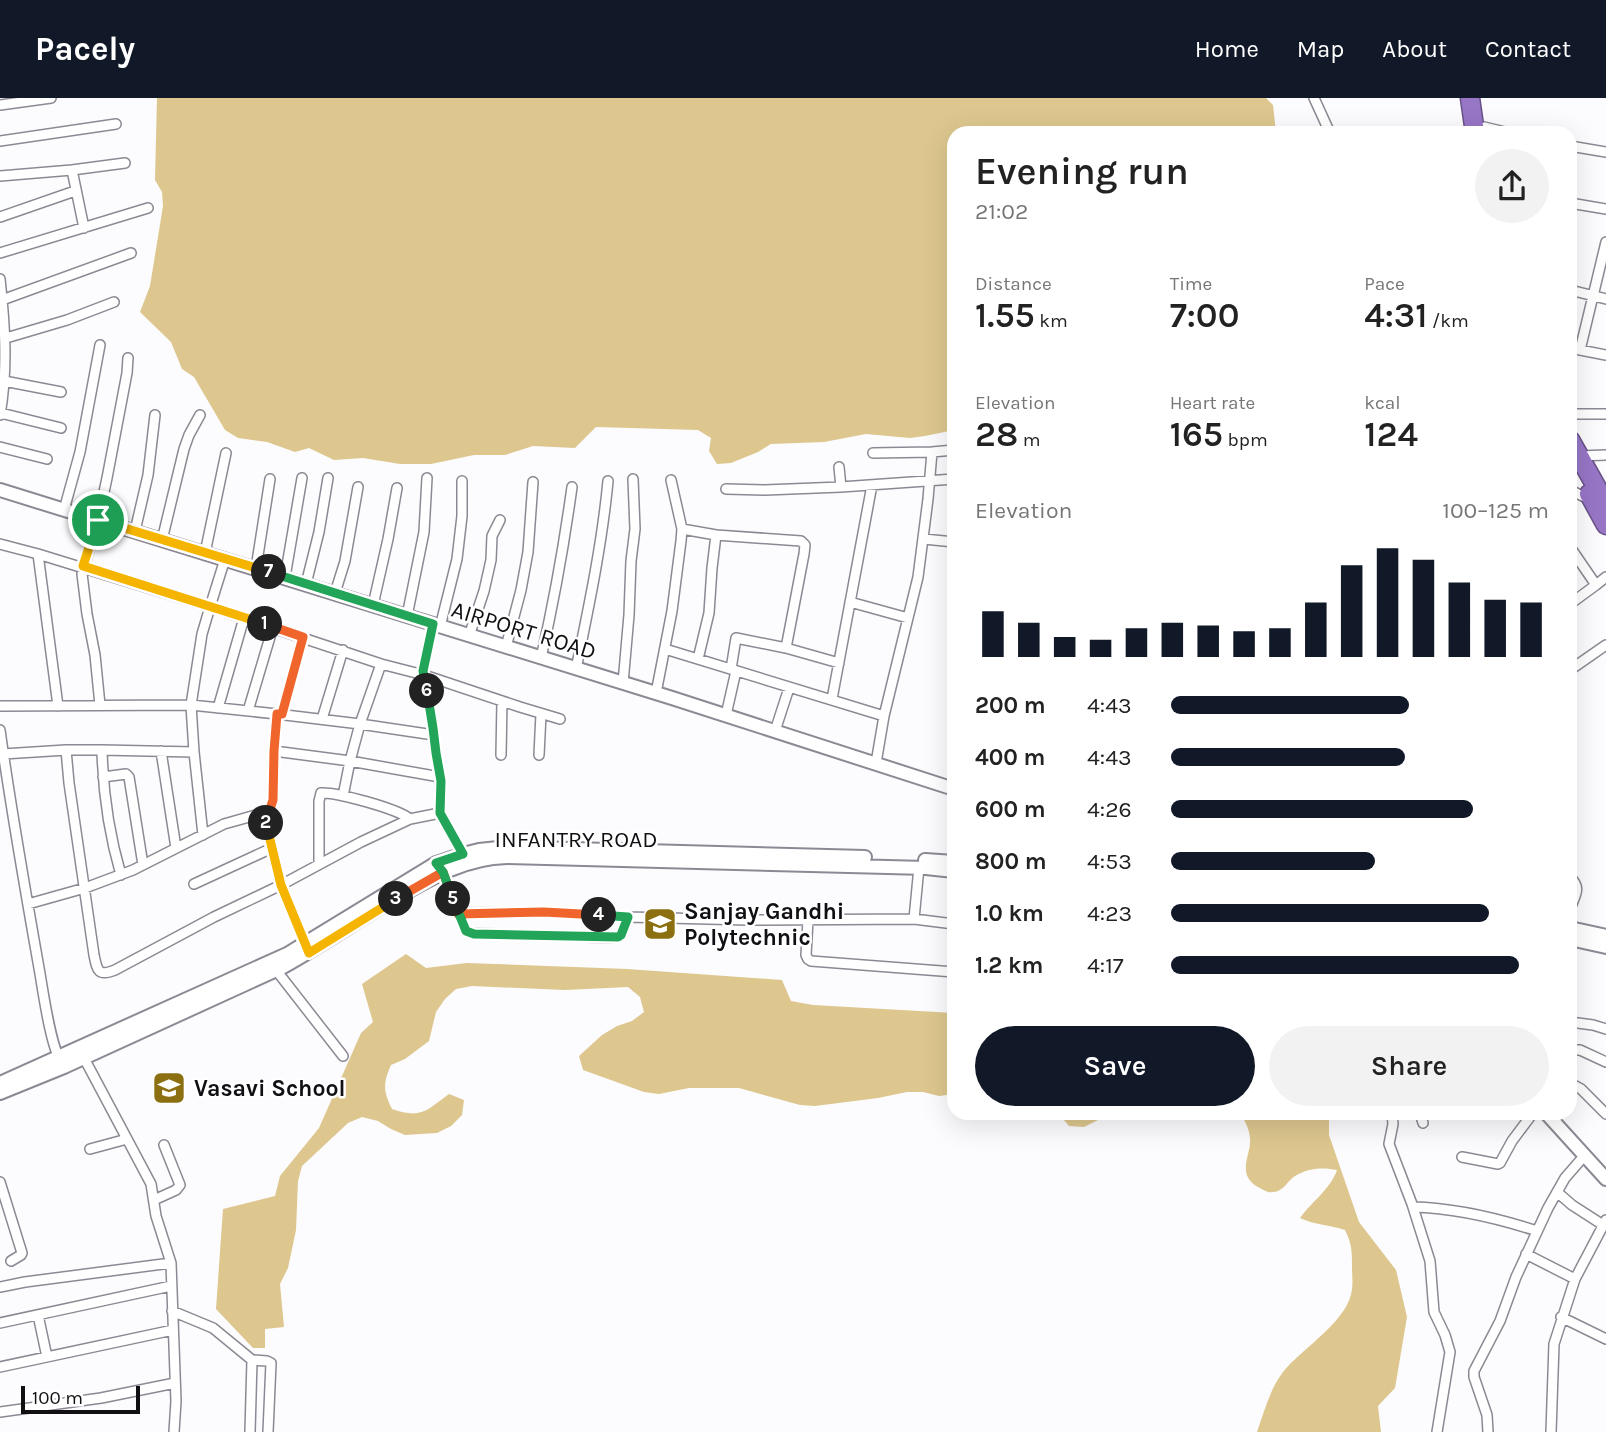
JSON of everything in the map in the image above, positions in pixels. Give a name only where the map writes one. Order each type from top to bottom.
[{"type":"highway","points":[[1470,98],[1479,126]]},
{"type":"highway","points":[[1480,98],[1481,126]]},
{"type":"highway","points":[[1577,460],[1600,500],[1606,525]]},
{"type":"street","points":[[0,105],[51,98]]},
{"type":"street","points":[[1314,98],[1327,126]]},
{"type":"street","points":[[0,141],[116,124]]},
{"type":"street","points":[[1577,147],[1606,152]]},
{"type":"street","points":[[0,176],[125,163]]},
{"type":"street","points":[[72,170],[84,228]]},
{"type":"street","points":[[0,217],[75,191]]},
{"type":"street","points":[[1577,204],[1606,209]]},
{"type":"street","points":[[0,253],[148,208]]},
{"type":"street","points":[[1580,350],[1606,242]]},
{"type":"street","points":[[2,300],[131,253]]},
{"type":"street","points":[[0,279],[6,338],[0,414],[61,428]]},
{"type":"street","points":[[1577,292],[1606,299]]},
{"type":"street","points":[[6,338],[67,320],[114,302]]},
{"type":"street","points":[[64,510],[80,452],[100,345]]},
{"type":"street","points":[[1577,349],[1606,355]]},
{"type":"street","points":[[100,705],[95,655],[82,580],[83,566],[98,520],[128,358]]},
{"type":"street","points":[[4,381],[61,392]]},
{"type":"street","points":[[1577,414],[1606,414]]},
{"type":"street","points":[[135,531],[148,475],[155,415]]},
{"type":"street","points":[[162,540],[184,449],[200,415]]},
{"type":"street","points":[[0,447],[47,459]]},
{"type":"street","points":[[873,453],[947,451]]},
{"type":"street","points":[[876,763],[884,716],[918,577],[932,452]]},
{"type":"street","points":[[205,553],[226,453]]},
{"type":"street","points":[[1577,453],[1606,455]]},
{"type":"street","points":[[839,467],[841,487]]},
{"type":"street","points":[[285,577],[302,478]]},
{"type":"street","points":[[306,583],[328,478]]},
{"type":"street","points":[[407,616],[424,532],[427,478]]},
{"type":"street","points":[[256,568],[270,479]]},
{"type":"street","points":[[623,683],[635,529],[633,480]]},
{"type":"street","points":[[656,693],[672,611],[682,529],[671,480]]},
{"type":"street","points":[[726,489],[758,491],[947,480]]},
{"type":"street","points":[[462,481],[462,516],[457,559],[423,671],[440,776],[440,813],[463,854]]},
{"type":"street","points":[[576,668],[600,541],[608,481]]},
{"type":"street","points":[[506,648],[528,552],[533,482]]},
{"type":"street","points":[[832,699],[872,485]]},
{"type":"street","points":[[335,593],[345,561],[358,487]]},
{"type":"street","points":[[541,658],[561,566],[572,487]]},
{"type":"street","points":[[373,605],[397,488]]},
{"type":"street","name":"AIRPORT ROAD","points":[[0,490],[306,583],[947,787]]},
{"type":"street","points":[[1577,492],[1600,500]]},
{"type":"street","points":[[469,636],[484,591],[491,560],[492,536],[500,520]]},
{"type":"street","points":[[682,529],[716,535],[801,541],[806,545],[786,648]]},
{"type":"street","points":[[698,659],[709,613],[716,535]]},
{"type":"street","points":[[924,538],[947,541]]},
{"type":"street","points":[[0,544],[83,566],[273,626],[381,664],[424,675],[560,719]]},
{"type":"street","points":[[38,554],[58,706]]},
{"type":"street","points":[[1577,557],[1596,585]]},
{"type":"street","points":[[202,835],[191,705],[202,634],[225,559]]},
{"type":"street","points":[[1577,599],[1606,577]]},
{"type":"street","points":[[850,602],[908,618]]},
{"type":"street","points":[[218,708],[244,618]]},
{"type":"street","points":[[248,711],[273,626]]},
{"type":"street","points":[[28,904],[85,888],[144,865],[224,824],[270,809],[280,714],[303,637]]},
{"type":"street","points":[[726,715],[734,670],[736,638],[839,663]]},
{"type":"street","points":[[1577,665],[1606,645]]},
{"type":"street","points":[[665,649],[884,716]]},
{"type":"street","points":[[322,719],[343,650]]},
{"type":"street","points":[[343,796],[360,724],[381,664]]},
{"type":"street","points":[[775,731],[789,688]]},
{"type":"street","points":[[501,755],[502,701]]},
{"type":"street","points":[[0,706],[191,705],[322,719],[434,735]]},
{"type":"street","points":[[540,755],[541,714]]},
{"type":"street","points":[[0,730],[43,991],[61,1062]]},
{"type":"street","points":[[3,754],[66,750],[194,752]]},
{"type":"street","points":[[66,750],[97,968],[100,972],[107,973],[410,819],[440,813]]},
{"type":"street","points":[[102,750],[103,777],[114,853],[121,874]]},
{"type":"street","points":[[160,751],[176,848]]},
{"type":"street","points":[[274,751],[440,776]]},
{"type":"street","points":[[103,777],[127,774],[129,777],[144,865]]},
{"type":"street","points":[[319,864],[321,793],[343,796],[400,812],[410,819]]},
{"type":"street","points":[[263,813],[281,885],[307,948]]},
{"type":"street","points":[[194,884],[272,848]]},
{"type":"street","name":"INFANTRY ROAD","points":[[0,1083],[61,1062],[84,1058],[276,970],[307,948],[395,899],[463,854],[498,848],[536,848],[947,862]]},
{"type":"street","name":"INFANTRY ROAD","points":[[440,868],[506,857],[919,867],[947,870]]},
{"type":"street","points":[[914,919],[919,867]]},
{"type":"street","points":[[440,868],[466,931],[474,934],[614,938],[621,935],[628,917]]},
{"type":"street","points":[[458,914],[544,912],[628,917],[914,919],[947,923]]},
{"type":"street","points":[[808,920],[806,955],[811,961],[947,971]]},
{"type":"street","points":[[1577,930],[1606,936]]},
{"type":"street","points":[[1577,941],[1606,947]]},
{"type":"street","name":"INFANTRY ROAD","points":[[0,1093],[262,965],[307,948]]},
{"type":"street","points":[[276,970],[343,1056]]},
{"type":"street","points":[[1577,1023],[1606,1029]]},
{"type":"street","points":[[1577,1050],[1606,1062]]},
{"type":"street","points":[[84,1058],[151,1184],[156,1216],[171,1263],[174,1432]]},
{"type":"street","points":[[1577,1087],[1606,1114]]},
{"type":"street","points":[[1393,1120],[1389,1144],[1430,1261],[1434,1312],[1450,1352],[1437,1432]]},
{"type":"street","points":[[1462,1157],[1500,1163],[1527,1120]]},
{"type":"street","points":[[1553,1120],[1606,1179]]},
{"type":"street","points":[[90,1149],[127,1139]]},
{"type":"street","points":[[154,1200],[176,1190],[180,1185],[164,1145]]},
{"type":"street","points":[[1488,1432],[1487,1415],[1474,1377],[1475,1371],[1500,1321],[1526,1254],[1557,1192],[1565,1178],[1586,1155]]},
{"type":"street","points":[[0,1182],[22,1253],[11,1261]]},
{"type":"street","points":[[1550,1432],[1553,1344],[1575,1279],[1605,1223],[1572,1205],[1557,1192]]},
{"type":"street","points":[[1413,1207],[1445,1209],[1489,1217],[1537,1231]]},
{"type":"street","points":[[1526,1254],[1575,1279]]},
{"type":"street","points":[[0,1287],[171,1263]]},
{"type":"street","points":[[0,1323],[171,1286]]},
{"type":"street","points":[[172,1311],[213,1328],[252,1360],[271,1363],[268,1432]]},
{"type":"street","points":[[38,1315],[47,1357]]},
{"type":"street","points":[[1561,1317],[1606,1339]]},
{"type":"street","points":[[0,1367],[173,1330]]},
{"type":"street","points":[[250,1432],[252,1360]]},
{"type":"street","points":[[0,1412],[101,1398],[175,1383]]},
{"type":"shaded area","points":[[157,98],[1266,98],[1273,105],[1275,126],[947,126],[947,431],[910,438],[866,434],[824,442],[771,444],[731,463],[717,464],[709,451],[711,438],[698,430],[596,427],[575,448],[533,446],[505,455],[474,455],[431,464],[400,464],[363,458],[334,460],[309,448],[295,452],[267,442],[238,438],[225,430],[194,377],[182,369],[171,342],[140,312],[150,286],[163,206],[162,192],[155,180]]},
{"type":"shaded area","points":[[406,954],[426,968],[467,963],[627,969],[782,980],[791,1001],[813,1005],[947,1013],[947,1095],[907,1092],[815,1106],[800,1105],[739,1088],[689,1088],[659,1094],[644,1092],[583,1070],[579,1056],[602,1035],[632,1021],[644,1012],[640,997],[628,987],[565,990],[472,986],[456,989],[436,1012],[429,1041],[405,1059],[391,1065],[385,1087],[392,1109],[410,1113],[423,1112],[449,1094],[464,1100],[462,1115],[451,1126],[437,1133],[405,1135],[378,1121],[362,1117],[348,1123],[302,1166],[298,1181],[296,1230],[288,1268],[280,1284],[284,1327],[265,1329],[265,1348],[253,1348],[216,1309],[223,1209],[275,1196],[280,1176],[319,1128],[361,1033],[373,1022],[362,984]]},
{"type":"shaded area","points":[[1064,1120],[1098,1120],[1084,1127],[1069,1126]]},
{"type":"shaded area","points":[[1244,1120],[1329,1120],[1329,1135],[1359,1222],[1396,1270],[1407,1317],[1395,1388],[1378,1406],[1381,1432],[1257,1432],[1278,1379],[1291,1363],[1324,1334],[1349,1301],[1352,1257],[1345,1230],[1300,1218],[1337,1170],[1321,1168],[1305,1171],[1281,1189],[1268,1192],[1251,1182],[1247,1176],[1250,1138]]},
{"type":"place","name":"Sanjay Gandhi Polytechnic","points":[[660,924]]},
{"type":"place","name":"Vasavi School","points":[[169,1088]]},
{"type":"route","points":[[98,520],[83,566],[303,637],[282,714],[277,714],[273,800],[270,809],[263,813],[281,885],[309,953],[443,872],[458,914],[544,912],[628,917],[621,935],[614,938],[474,934],[466,931],[458,914],[443,872],[436,863],[463,854],[440,813],[441,781],[423,671],[433,624],[98,520]]}]
